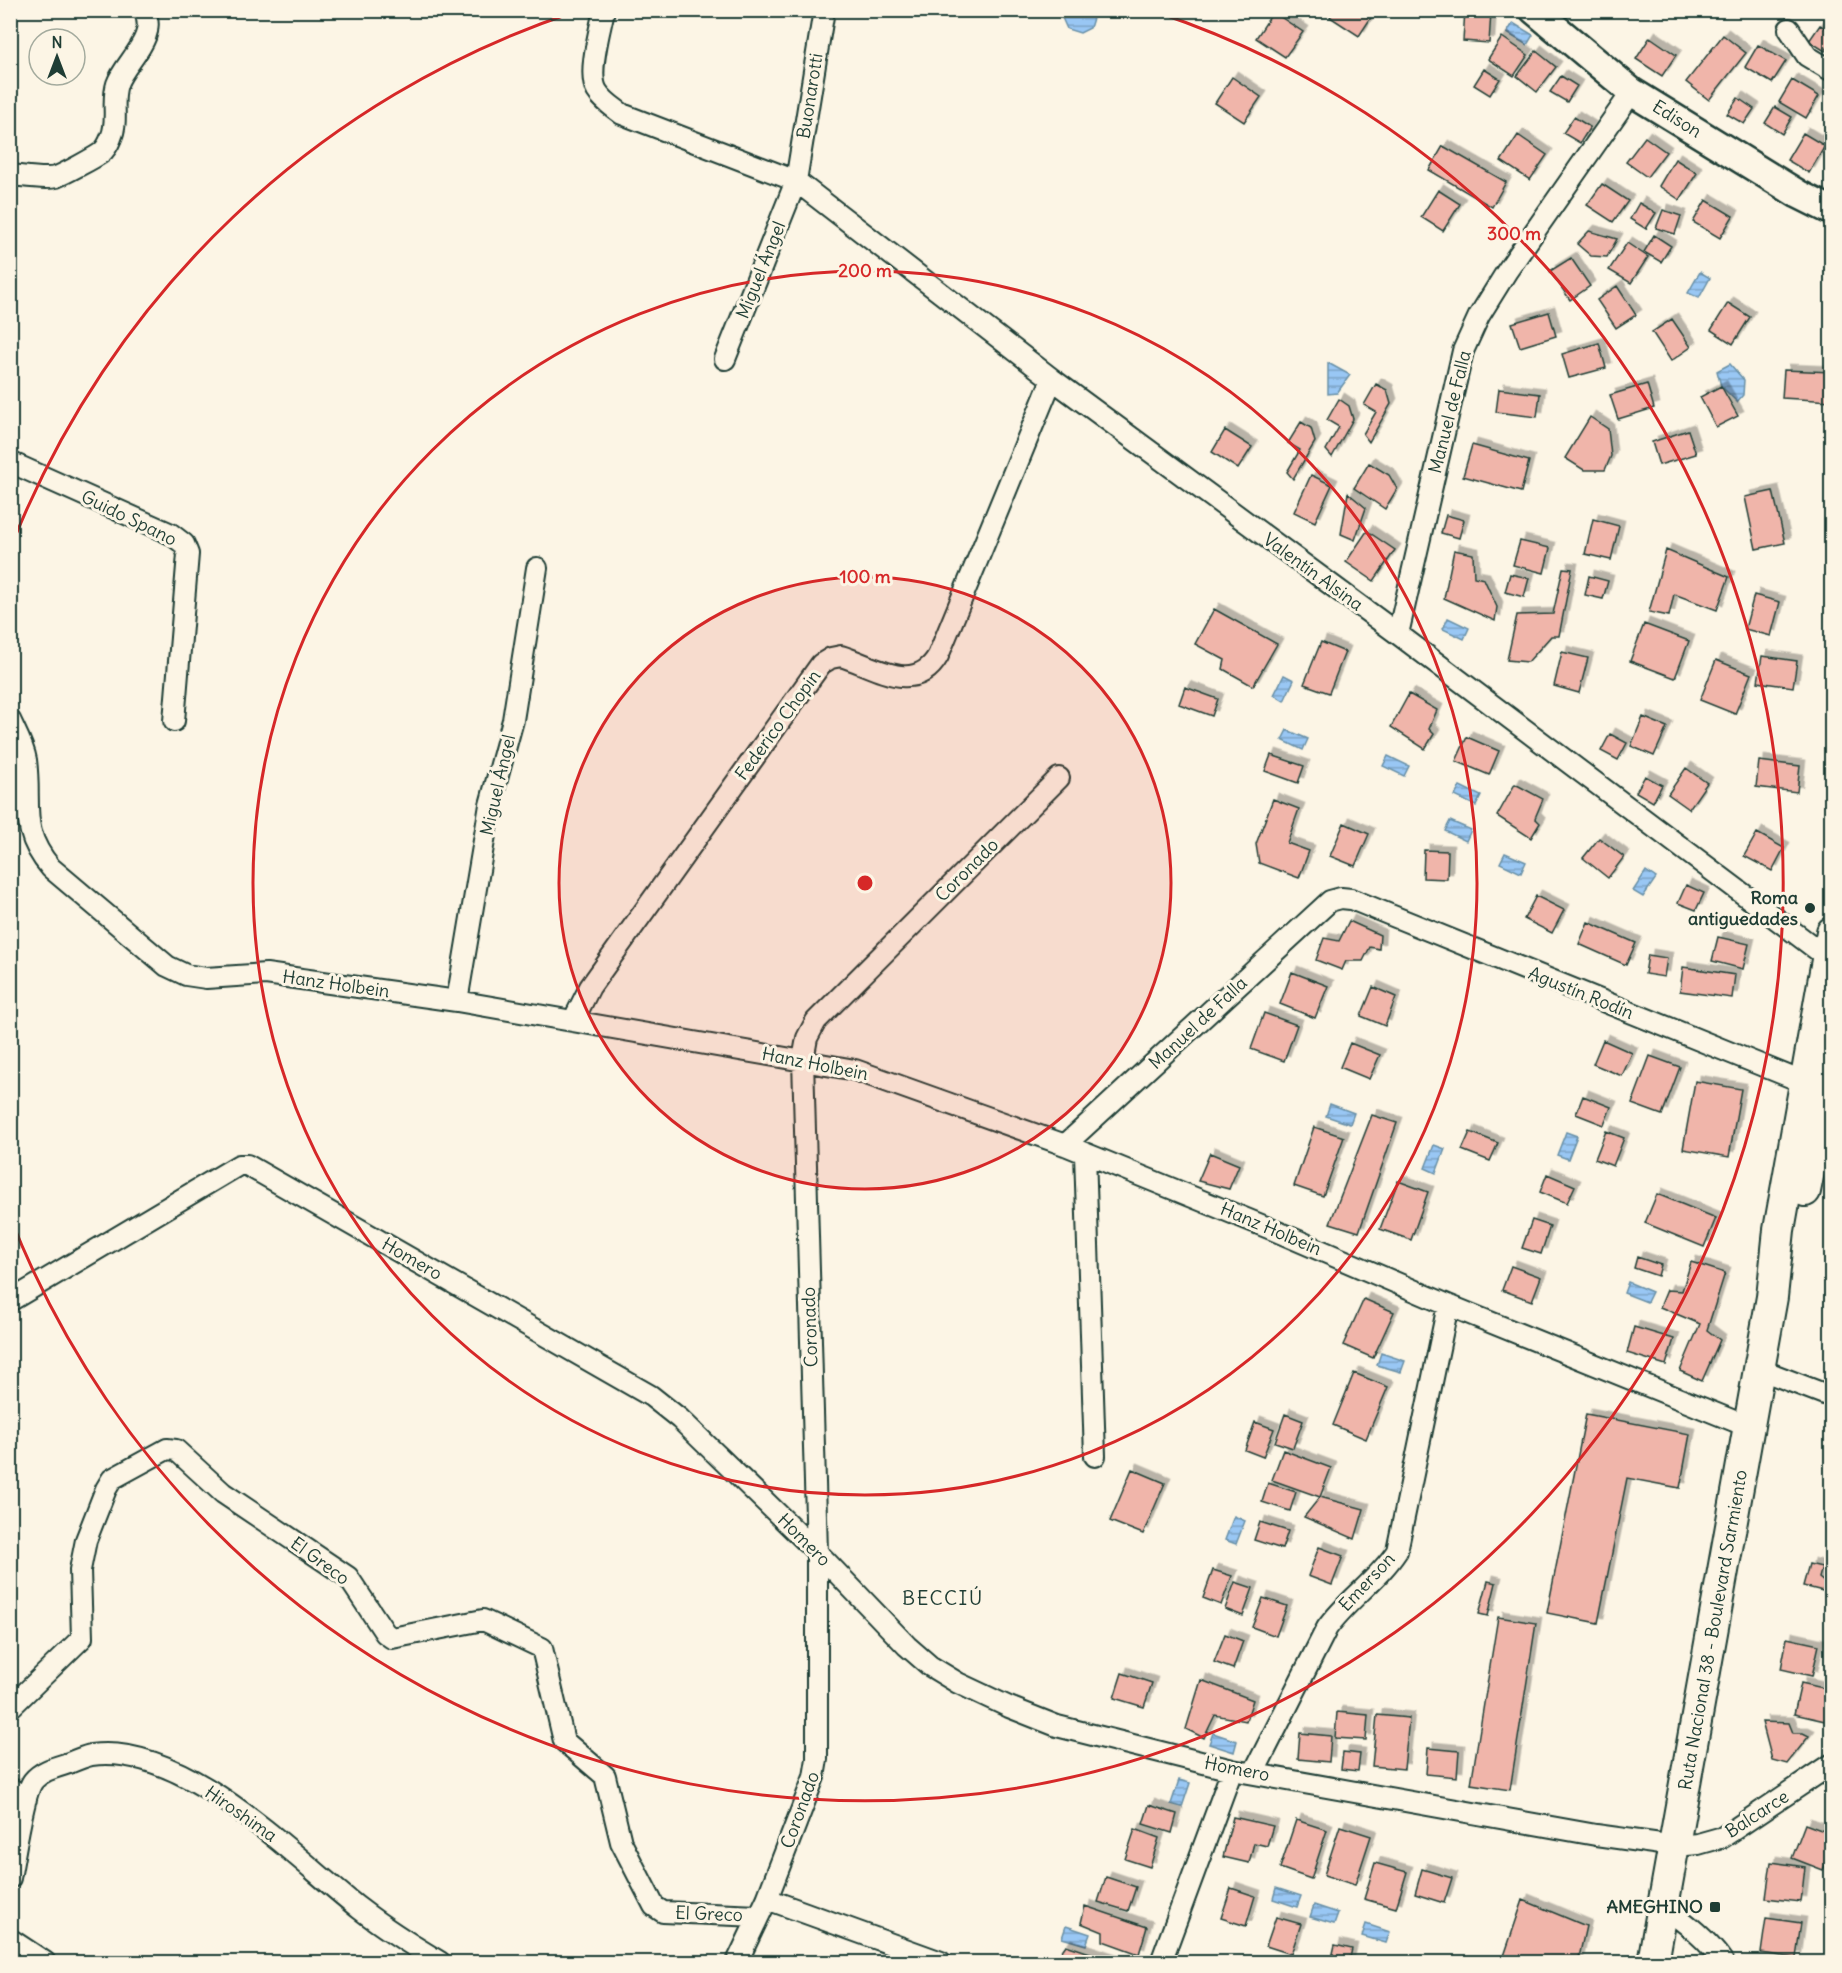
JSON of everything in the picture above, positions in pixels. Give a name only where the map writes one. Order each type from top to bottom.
[{"type":"main road","name":"Ruta Nacional 38 - Boulevard Sarmiento","points":[[1653,1962],[1760,1369],[1772,1297],[1779,1230],[1825,1080],[1830,953]]},
{"type":"main road","points":[[1825,1080],[1823,1041],[1832,996]]},
{"type":"street","points":[[10,175],[56,177],[102,152],[112,138],[117,83],[141,47],[147,30],[148,17],[144,10]]},
{"type":"street","name":"Valentín Alsina","points":[[604,10],[593,75],[596,90],[604,101],[622,114],[796,181],[1052,379],[1830,953]]},
{"type":"street","name":"Buonarotti","points":[[796,181],[824,10]]},
{"type":"street","name":"Edison","points":[[1534,10],[1632,92],[1798,194],[1832,211]]},
{"type":"street","points":[[1789,29],[1807,56],[1832,71]]},
{"type":"street","name":"Manuel de Falla","points":[[1398,634],[1463,351],[1479,316],[1507,271],[1632,92]]},
{"type":"street","name":"Miguel Ángel","points":[[725,359],[796,181]]},
{"type":"street","name":"Federico Chopin","points":[[573,1021],[590,987],[821,664],[831,658],[841,656],[899,677],[913,677],[932,666],[1052,379]]},
{"type":"street","name":"Guido Spano","points":[[10,462],[171,534],[184,544],[188,554],[174,721]]},
{"type":"street","name":"Miguel Ángel","points":[[457,1001],[490,805],[513,720],[537,568]]},
{"type":"street","name":"Hanz Holbein","points":[[10,720],[26,759],[29,827],[39,854],[51,868],[167,966],[186,975],[206,978],[266,974],[457,1001],[855,1070],[1065,1146],[1271,1228],[1448,1305],[1749,1427]]},
{"type":"street","name":"Coronado","points":[[736,1962],[763,1907],[814,1777],[817,1759],[817,1552],[803,1060],[807,1038],[816,1021],[1059,778]]},
{"type":"street","name":"Agustín Rodín","points":[[1330,901],[1341,898],[1351,899],[1825,1080]]},
{"type":"street","name":"Manuel de Falla","points":[[1065,1146],[1330,901]]},
{"type":"street","points":[[1085,1154],[1095,1456]]},
{"type":"street","name":"Homero","points":[[10,1301],[239,1165],[247,1165],[651,1396],[680,1419],[817,1552],[907,1646],[930,1666],[958,1683],[1057,1726],[1232,1770],[1596,1835],[1675,1846]]},
{"type":"street","name":"Emerson","points":[[1254,1773],[1327,1628],[1338,1613],[1390,1562],[1397,1551],[1448,1305]]},
{"type":"street","points":[[1760,1369],[1832,1397]]},
{"type":"street","name":"El Greco","points":[[10,1708],[82,1638],[80,1570],[86,1540],[112,1479],[167,1449],[176,1450],[223,1493],[348,1577],[385,1633],[392,1638],[483,1620],[542,1648],[564,1741],[605,1776],[621,1842],[654,1906],[663,1912],[763,1907],[941,1962]]},
{"type":"street","name":"Hiroshima","points":[[18,1793],[47,1770],[89,1756],[108,1755],[148,1760],[170,1768],[235,1806],[394,1935],[440,1962]]},
{"type":"street","name":"Balcarce","points":[[1675,1846],[1698,1844],[1723,1837],[1832,1764]]},
{"type":"street","points":[[1161,1962],[1232,1770]]},
{"type":"street","points":[[10,1878],[18,1793]]},
{"type":"street","points":[[1664,1907],[1695,1930],[1723,1962]]},
{"type":"street","points":[[10,1939],[45,1962]]},
{"type":"water","points":[[1059,11],[1091,11],[1093,18],[1090,28],[1080,33],[1067,29]]},
{"type":"water","points":[[1513,23],[1533,35],[1527,45],[1507,33]]},
{"type":"water","points":[[1700,272],[1710,278],[1699,298],[1688,293]]},
{"type":"water","points":[[1328,363],[1350,375],[1337,393],[1328,394]]},
{"type":"water","points":[[1730,364],[1744,380],[1743,395],[1737,402],[1721,386],[1717,371]]},
{"type":"water","points":[[1448,618],[1469,628],[1464,639],[1443,629]]},
{"type":"water","points":[[1284,675],[1294,680],[1284,701],[1274,695]]},
{"type":"water","points":[[1287,730],[1308,739],[1303,750],[1282,740]]},
{"type":"water","points":[[1388,756],[1409,766],[1404,776],[1383,766]]},
{"type":"water","points":[[1460,786],[1481,796],[1476,806],[1455,796]]},
{"type":"water","points":[[1450,821],[1471,830],[1466,841],[1445,831]]},
{"type":"water","points":[[1505,853],[1526,862],[1521,873],[1500,863]]},
{"type":"water","points":[[1646,871],[1656,878],[1643,897],[1633,891]]},
{"type":"water","points":[[1330,1104],[1354,1113],[1350,1124],[1326,1116]]},
{"type":"water","points":[[1566,1132],[1577,1136],[1568,1159],[1557,1155]]},
{"type":"water","points":[[1434,1145],[1445,1149],[1436,1173],[1425,1168]]},
{"type":"water","points":[[1628,1282],[1652,1292],[1647,1302],[1624,1293]]},
{"type":"water","points":[[1381,1353],[1405,1361],[1401,1372],[1377,1365]]},
{"type":"water","points":[[1234,1516],[1245,1521],[1236,1544],[1225,1540]]},
{"type":"water","points":[[1213,1733],[1237,1741],[1234,1752],[1209,1744]]},
{"type":"water","points":[[1179,1780],[1190,1783],[1182,1807],[1171,1804]]},
{"type":"water","points":[[1276,1888],[1301,1896],[1297,1907],[1273,1899]]},
{"type":"water","points":[[1314,1905],[1338,1913],[1334,1924],[1310,1917]]},
{"type":"water","points":[[1366,1924],[1390,1932],[1386,1943],[1362,1936]]},
{"type":"water","points":[[1066,1926],[1090,1934],[1086,1945],[1062,1938]]},
{"type":"building","points":[[1335,10],[1376,10],[1359,36],[1330,17]]},
{"type":"building","points":[[1465,10],[1491,12],[1489,43],[1463,41]]},
{"type":"building","points":[[1273,12],[1303,32],[1285,57],[1256,38]]},
{"type":"building","points":[[1820,25],[1832,32],[1832,42],[1825,51],[1809,41]]},
{"type":"building","points":[[1723,35],[1746,53],[1709,100],[1686,82]]},
{"type":"building","points":[[1502,37],[1528,55],[1514,76],[1488,59]]},
{"type":"building","points":[[1650,37],[1676,55],[1662,76],[1636,59]]},
{"type":"building","points":[[1758,45],[1786,61],[1772,83],[1745,67]]},
{"type":"building","points":[[1536,51],[1556,67],[1537,92],[1517,76]]},
{"type":"building","points":[[1484,69],[1500,79],[1490,95],[1474,85]]},
{"type":"building","points":[[1561,76],[1577,86],[1567,102],[1550,92]]},
{"type":"building","points":[[1232,77],[1261,97],[1244,122],[1215,103]]},
{"type":"building","points":[[1792,80],[1819,96],[1806,118],[1779,102]]},
{"type":"building","points":[[1738,98],[1754,109],[1744,124],[1727,114]]},
{"type":"building","points":[[1775,107],[1792,117],[1782,134],[1765,123]]},
{"type":"building","points":[[1574,117],[1590,127],[1580,143],[1563,133]]},
{"type":"building","points":[[1803,133],[1825,146],[1809,173],[1787,160]]},
{"type":"building","points":[[1518,135],[1547,155],[1530,180],[1501,161]]},
{"type":"building","points":[[1645,137],[1666,152],[1647,177],[1626,162]]},
{"type":"building","points":[[1443,146],[1506,182],[1492,207],[1429,170]]},
{"type":"building","points":[[1675,159],[1697,173],[1680,200],[1659,186]]},
{"type":"building","points":[[1602,184],[1628,201],[1613,222],[1587,205]]},
{"type":"building","points":[[1438,190],[1460,204],[1443,231],[1421,217]]},
{"type":"building","points":[[1706,200],[1733,216],[1720,238],[1693,222]]},
{"type":"building","points":[[1639,203],[1656,213],[1646,229],[1630,219]]},
{"type":"building","points":[[1663,210],[1681,216],[1675,234],[1656,228]]},
{"type":"building","points":[[1589,231],[1617,239],[1607,257],[1591,256],[1577,244]]},
{"type":"building","points":[[1654,235],[1671,246],[1661,262],[1644,252]]},
{"type":"building","points":[[1627,243],[1648,257],[1631,283],[1609,270]]},
{"type":"building","points":[[1571,258],[1590,286],[1570,300],[1550,271]]},
{"type":"building","points":[[1617,286],[1636,315],[1616,328],[1597,300]]},
{"type":"building","points":[[1728,303],[1750,317],[1733,344],[1711,330]]},
{"type":"building","points":[[1549,312],[1556,336],[1520,347],[1512,323]]},
{"type":"building","points":[[1672,319],[1691,347],[1671,361],[1652,332]]},
{"type":"building","points":[[1599,343],[1606,368],[1569,378],[1562,354]]},
{"type":"building","points":[[1784,370],[1832,372],[1832,401],[1782,398]]},
{"type":"building","points":[[1376,384],[1387,390],[1391,404],[1369,442],[1363,434],[1376,412],[1364,405]]},
{"type":"building","points":[[1647,384],[1654,408],[1618,419],[1610,395]]},
{"type":"building","points":[[1721,386],[1738,416],[1716,427],[1700,397]]},
{"type":"building","points":[[1499,389],[1540,394],[1537,417],[1496,412]]},
{"type":"building","points":[[1339,399],[1349,406],[1353,419],[1332,457],[1326,450],[1339,427],[1327,420]]},
{"type":"building","points":[[1590,417],[1608,429],[1611,456],[1605,470],[1584,470],[1565,458]]},
{"type":"building","points":[[1301,422],[1311,428],[1315,442],[1293,479],[1287,472],[1300,450],[1288,443]]},
{"type":"building","points":[[1225,430],[1252,447],[1238,469],[1212,452]]},
{"type":"building","points":[[1688,430],[1696,454],[1659,465],[1652,442]]},
{"type":"building","points":[[1472,445],[1529,461],[1521,492],[1463,476]]},
{"type":"building","points":[[1369,463],[1389,475],[1397,489],[1385,509],[1354,488]]},
{"type":"building","points":[[1311,475],[1332,485],[1315,522],[1294,512]]},
{"type":"building","points":[[1773,491],[1785,543],[1756,549],[1745,497]]},
{"type":"building","points":[[1348,493],[1366,508],[1355,540],[1341,534]]},
{"type":"building","points":[[1446,515],[1464,520],[1459,538],[1441,533]]},
{"type":"building","points":[[1593,519],[1619,526],[1611,560],[1585,554]]},
{"type":"building","points":[[1367,531],[1395,550],[1374,581],[1346,562]]},
{"type":"building","points":[[1520,541],[1550,548],[1544,573],[1513,565]]},
{"type":"building","points":[[1454,550],[1473,554],[1474,577],[1484,579],[1497,607],[1495,621],[1444,598]]},
{"type":"building","points":[[1666,550],[1729,577],[1717,610],[1674,594],[1669,616],[1649,612]]},
{"type":"building","points":[[1563,568],[1572,569],[1559,636],[1551,636],[1528,662],[1507,660],[1517,615],[1553,614]]},
{"type":"building","points":[[1510,574],[1529,578],[1524,597],[1505,592]]},
{"type":"building","points":[[1589,576],[1608,581],[1603,599],[1585,595]]},
{"type":"building","points":[[1754,595],[1780,602],[1771,636],[1745,629]]},
{"type":"building","points":[[1214,609],[1277,644],[1253,686],[1223,669],[1225,660],[1195,644]]},
{"type":"building","points":[[1644,624],[1689,641],[1675,678],[1630,661]]},
{"type":"building","points":[[1321,642],[1345,652],[1329,693],[1304,684]]},
{"type":"building","points":[[1562,652],[1588,658],[1579,693],[1554,686]]},
{"type":"building","points":[[1762,656],[1797,661],[1793,687],[1758,682]]},
{"type":"building","points":[[1716,660],[1751,674],[1735,714],[1700,700]]},
{"type":"building","points":[[1185,687],[1218,699],[1212,716],[1179,704]]},
{"type":"building","points":[[1409,694],[1437,710],[1429,729],[1434,734],[1425,749],[1391,727]]},
{"type":"building","points":[[1643,717],[1667,727],[1654,756],[1631,746]]},
{"type":"building","points":[[1610,734],[1627,743],[1618,760],[1601,751]]},
{"type":"building","points":[[1467,737],[1499,751],[1489,775],[1456,761]]},
{"type":"building","points":[[1271,755],[1304,766],[1298,783],[1265,771]]},
{"type":"building","points":[[1759,761],[1800,766],[1797,792],[1756,787]]},
{"type":"building","points":[[1686,768],[1707,783],[1689,809],[1668,794]]},
{"type":"building","points":[[1645,776],[1662,785],[1653,802],[1636,792]]},
{"type":"building","points":[[1515,784],[1543,799],[1535,818],[1540,823],[1531,838],[1497,816]]},
{"type":"building","points":[[1273,799],[1299,809],[1287,843],[1309,851],[1299,878],[1259,863],[1256,844]]},
{"type":"building","points":[[1344,823],[1369,834],[1355,866],[1330,856]]},
{"type":"building","points":[[1757,833],[1784,848],[1772,871],[1744,856]]},
{"type":"building","points":[[1599,838],[1624,857],[1608,878],[1583,858]]},
{"type":"building","points":[[1424,850],[1448,851],[1447,879],[1423,878]]},
{"type":"building","points":[[1686,885],[1704,893],[1696,910],[1678,903]]},
{"type":"building","points":[[1536,896],[1564,910],[1552,933],[1524,919]]},
{"type":"building","points":[[1349,921],[1380,935],[1379,949],[1370,947],[1363,961],[1346,961],[1342,970],[1316,960],[1324,938],[1339,941]]},
{"type":"building","points":[[1588,922],[1636,943],[1626,965],[1579,944]]},
{"type":"building","points":[[1718,937],[1749,944],[1743,969],[1712,961]]},
{"type":"building","points":[[1648,955],[1667,958],[1664,977],[1645,974]]},
{"type":"building","points":[[1683,967],[1735,975],[1732,998],[1680,991]]},
{"type":"building","points":[[1292,972],[1328,986],[1315,1018],[1280,1004]]},
{"type":"building","points":[[1373,987],[1396,997],[1385,1026],[1361,1016]]},
{"type":"building","points":[[1264,1013],[1297,1025],[1284,1061],[1251,1049]]},
{"type":"building","points":[[1603,1040],[1632,1053],[1622,1076],[1593,1064]]},
{"type":"building","points":[[1350,1043],[1380,1055],[1369,1079],[1340,1067]]},
{"type":"building","points":[[1650,1056],[1680,1067],[1662,1115],[1632,1104]]},
{"type":"building","points":[[1695,1081],[1741,1089],[1729,1157],[1683,1149]]},
{"type":"building","points":[[1583,1096],[1611,1107],[1604,1125],[1576,1114]]},
{"type":"building","points":[[1372,1115],[1397,1123],[1359,1232],[1330,1223]]},
{"type":"building","points":[[1314,1127],[1344,1137],[1323,1196],[1294,1186]]},
{"type":"building","points":[[1606,1131],[1624,1138],[1613,1166],[1595,1159]]},
{"type":"building","points":[[1470,1132],[1498,1143],[1490,1161],[1462,1150]]},
{"type":"building","points":[[1210,1153],[1239,1165],[1229,1189],[1198,1181]]},
{"type":"building","points":[[1547,1174],[1575,1186],[1567,1203],[1540,1192]]},
{"type":"building","points":[[1398,1181],[1428,1192],[1411,1240],[1380,1229]]},
{"type":"building","points":[[1657,1194],[1716,1218],[1704,1247],[1645,1223]]},
{"type":"building","points":[[1532,1220],[1550,1226],[1541,1254],[1522,1248]]},
{"type":"building","points":[[1637,1257],[1661,1265],[1658,1276],[1634,1268]]},
{"type":"building","points":[[1691,1262],[1725,1273],[1707,1330],[1720,1340],[1702,1381],[1680,1371],[1700,1324],[1660,1307],[1667,1290],[1682,1291]]},
{"type":"building","points":[[1511,1266],[1541,1277],[1532,1301],[1502,1290]]},
{"type":"building","points":[[1364,1299],[1394,1312],[1373,1358],[1343,1345]]},
{"type":"building","points":[[1634,1327],[1674,1339],[1666,1365],[1627,1353]]},
{"type":"building","points":[[1354,1373],[1388,1387],[1366,1439],[1333,1425]]},
{"type":"building","points":[[1285,1414],[1303,1421],[1293,1448],[1275,1442]]},
{"type":"building","points":[[1586,1414],[1690,1434],[1680,1488],[1627,1478],[1598,1623],[1547,1613]]},
{"type":"building","points":[[1255,1422],[1274,1429],[1263,1457],[1245,1450]]},
{"type":"building","points":[[1283,1450],[1331,1468],[1320,1497],[1272,1480]]},
{"type":"building","points":[[1132,1469],[1165,1483],[1143,1534],[1110,1521]]},
{"type":"building","points":[[1268,1483],[1296,1492],[1290,1511],[1262,1502]]},
{"type":"building","points":[[1320,1497],[1364,1509],[1355,1539],[1304,1517]]},
{"type":"building","points":[[1260,1522],[1288,1531],[1282,1549],[1254,1540]]},
{"type":"building","points":[[1319,1547],[1343,1556],[1332,1585],[1308,1576]]},
{"type":"building","points":[[1809,1564],[1822,1567],[1819,1578],[1825,1583],[1823,1591],[1803,1586]]},
{"type":"building","points":[[1213,1570],[1232,1576],[1221,1605],[1203,1598]]},
{"type":"building","points":[[1488,1581],[1496,1583],[1488,1616],[1479,1614]]},
{"type":"building","points":[[1235,1582],[1253,1588],[1243,1616],[1225,1609]]},
{"type":"building","points":[[1263,1598],[1287,1606],[1276,1636],[1252,1627]]},
{"type":"building","points":[[1498,1617],[1536,1623],[1510,1790],[1471,1784]]},
{"type":"building","points":[[1225,1634],[1243,1641],[1233,1669],[1214,1662]]},
{"type":"building","points":[[1787,1638],[1819,1645],[1812,1676],[1781,1669]]},
{"type":"building","points":[[1122,1673],[1152,1683],[1144,1707],[1114,1698]]},
{"type":"building","points":[[1201,1680],[1253,1700],[1246,1721],[1215,1715],[1204,1738],[1186,1729]]},
{"type":"building","points":[[1801,1683],[1832,1690],[1825,1721],[1794,1714]]},
{"type":"building","points":[[1337,1712],[1368,1715],[1366,1740],[1335,1738]]},
{"type":"building","points":[[1377,1715],[1409,1718],[1404,1769],[1372,1766]]},
{"type":"building","points":[[1762,1722],[1789,1723],[1793,1733],[1803,1733],[1809,1736],[1787,1764],[1772,1760]]},
{"type":"building","points":[[1300,1733],[1331,1736],[1329,1762],[1298,1759]]},
{"type":"building","points":[[1428,1748],[1459,1751],[1457,1777],[1426,1774]]},
{"type":"building","points":[[1343,1752],[1360,1754],[1358,1771],[1341,1769]]},
{"type":"building","points":[[1149,1805],[1177,1814],[1172,1833],[1143,1824]]},
{"type":"building","points":[[1233,1817],[1273,1826],[1267,1846],[1254,1843],[1249,1863],[1223,1857]]},
{"type":"building","points":[[1296,1820],[1327,1830],[1311,1879],[1280,1868]]},
{"type":"building","points":[[1805,1824],[1832,1834],[1832,1848],[1823,1870],[1792,1858]]},
{"type":"building","points":[[1340,1826],[1371,1836],[1355,1885],[1324,1875]]},
{"type":"building","points":[[1135,1829],[1159,1838],[1150,1867],[1125,1859]]},
{"type":"building","points":[[1771,1862],[1805,1867],[1801,1902],[1766,1898]]},
{"type":"building","points":[[1375,1863],[1407,1872],[1396,1908],[1364,1899]]},
{"type":"building","points":[[1422,1869],[1452,1878],[1444,1903],[1415,1894]]},
{"type":"building","points":[[1106,1877],[1136,1887],[1128,1911],[1098,1902]]},
{"type":"building","points":[[1231,1888],[1255,1896],[1246,1926],[1221,1918]]},
{"type":"building","points":[[1523,1900],[1586,1926],[1578,1962],[1502,1962]]},
{"type":"building","points":[[1085,1906],[1147,1927],[1139,1954],[1103,1941],[1103,1932],[1081,1923]]},
{"type":"building","points":[[1276,1917],[1301,1924],[1291,1954],[1266,1946]]},
{"type":"building","points":[[1766,1918],[1801,1923],[1796,1958],[1761,1953]]},
{"type":"building","points":[[1066,1945],[1117,1962],[1058,1962],[1056,1959]]},
{"type":"building","points":[[1335,1945],[1352,1949],[1349,1962],[1331,1962]]},
{"type":"place","name":"Roma antiguedades","points":[[1810,908]]},
{"type":"place","name":"AMEGHINO","points":[[1715,1907]]},
{"type":"district","name":"BECCIÚ","points":[[943,1598]]}]
